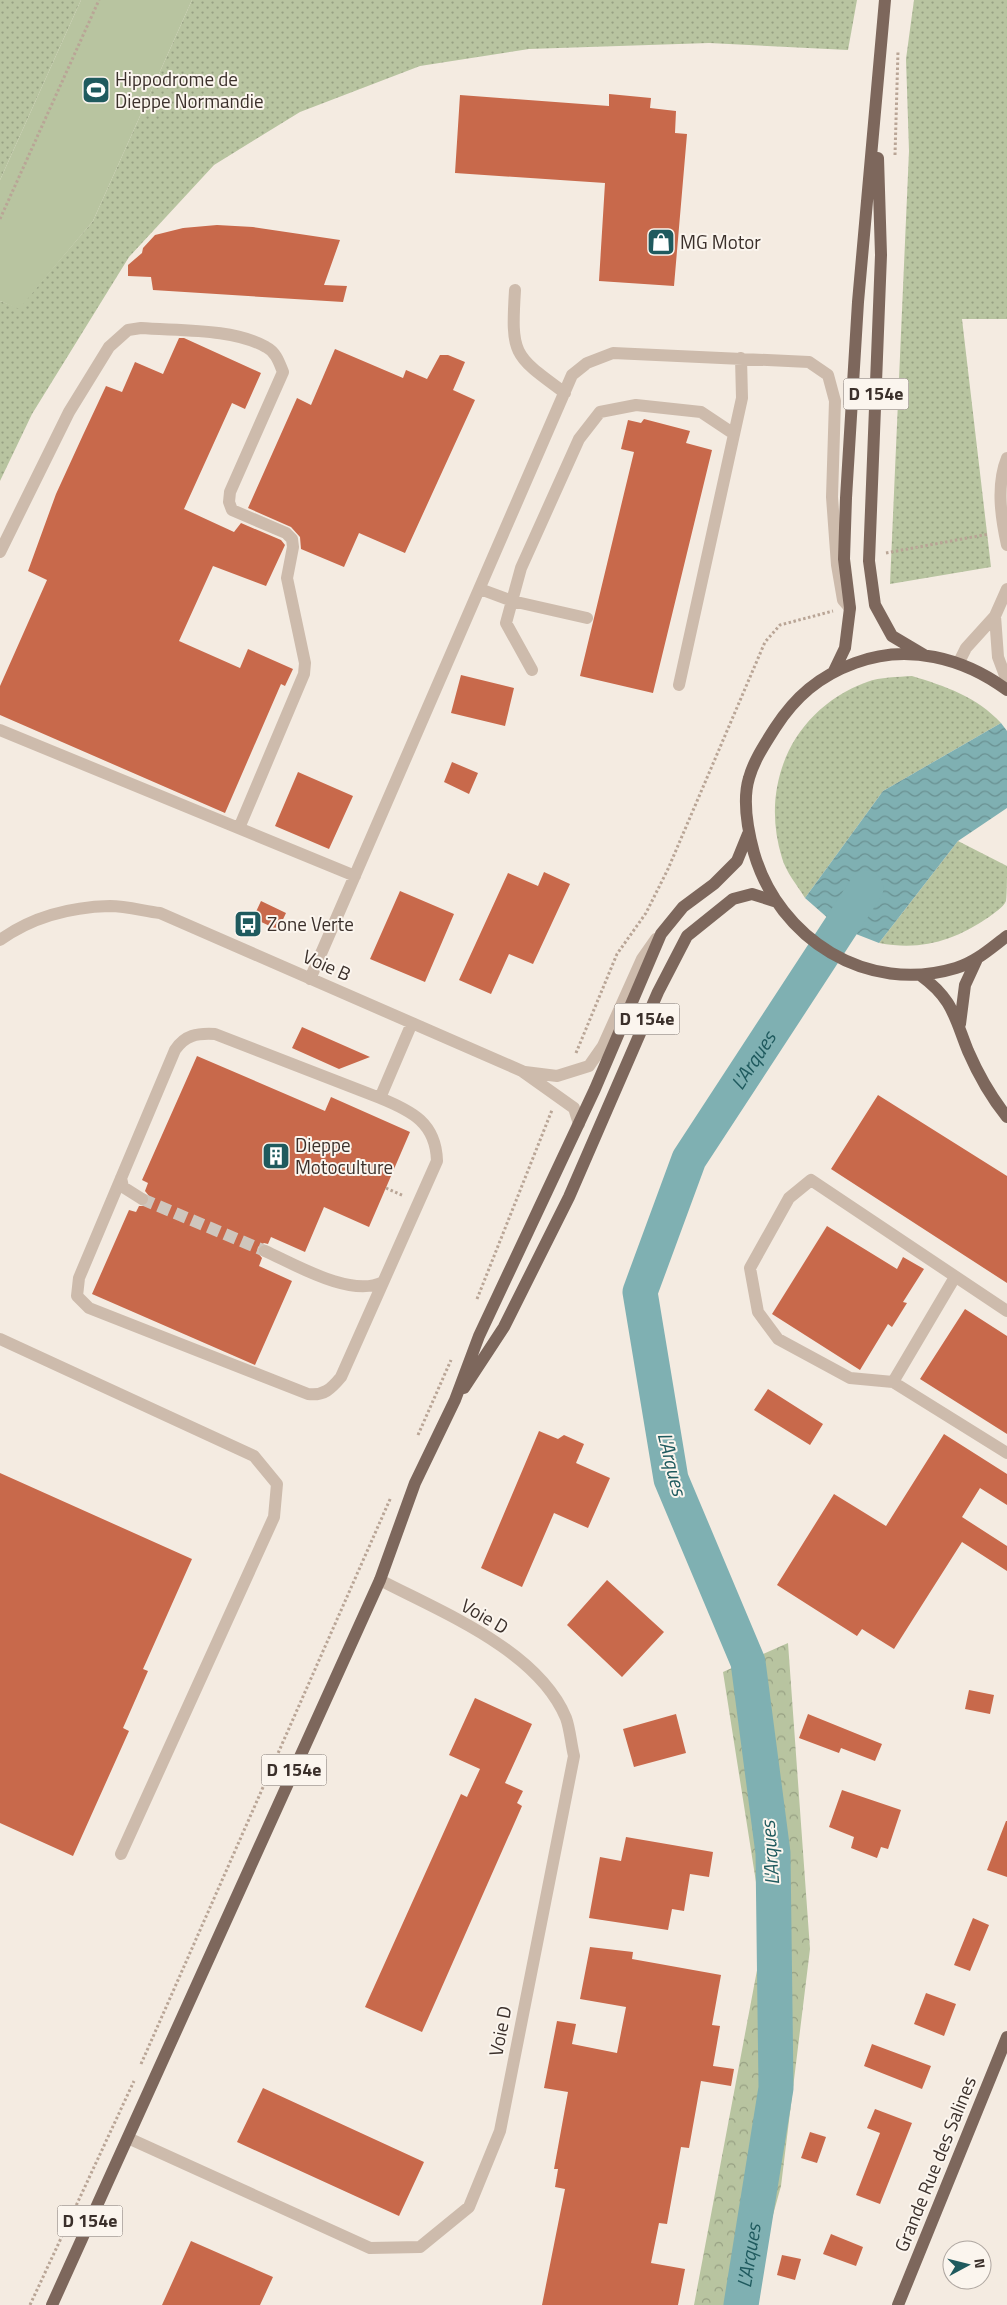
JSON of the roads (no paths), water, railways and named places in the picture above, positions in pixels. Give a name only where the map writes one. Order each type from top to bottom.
[{"type":"main road","name":"D 154e","points":[[834,671],[845,648],[850,608],[844,559],[846,498],[858,302],[885,0]]},
{"type":"main road","name":"D 154e","points":[[876,108],[881,255],[868,561],[875,605],[892,636],[925,656]]},
{"type":"main road","points":[[1007,690],[988,676],[959,662],[904,653],[868,658],[834,671],[790,704],[761,750],[748,779],[748,834],[759,870],[774,901],[808,938],[830,954],[855,965],[881,971],[920,975],[957,968],[977,959],[1007,936]]},
{"type":"main road","name":"D 154e","points":[[52,2305],[380,1580],[415,1482],[455,1400],[479,1336],[579,1124],[661,934],[683,906],[714,884],[737,860],[748,834]]},
{"type":"main road","name":"D 154e","points":[[455,1400],[481,1364],[504,1327],[565,1206],[658,992],[687,936],[733,899],[752,894],[774,901]]},
{"type":"main road","points":[[960,1024],[965,985],[977,959]]},
{"type":"main road","points":[[920,975],[936,986],[944,996],[960,1024],[976,1068],[1007,1117]]},
{"type":"main road","name":"Grande Rue des Salines","points":[[898,2305],[1007,2037]]},
{"type":"lane","points":[[514,290],[512,325],[515,348],[527,365],[565,394]]},
{"type":"lane","points":[[0,552],[69,412],[108,347],[128,330],[141,328],[240,336],[268,347],[277,357],[283,372],[230,492],[229,502],[232,510],[286,533],[292,539],[294,547],[287,578],[305,662],[304,674],[239,828]]},
{"type":"lane","points":[[310,978],[572,375],[587,363],[613,353],[741,358],[809,362],[828,375],[835,401],[832,497],[837,565],[843,600],[850,608]]},
{"type":"lane","points":[[679,685],[742,398],[741,358]]},
{"type":"lane","points":[[532,670],[506,623],[521,568],[579,439],[600,412],[636,405],[701,412],[734,434]]},
{"type":"lane","points":[[1007,458],[1001,489],[1001,516],[1007,545]]},
{"type":"lane","points":[[480,589],[512,601],[587,618]]},
{"type":"lane","points":[[959,662],[966,648],[995,616],[1007,589]]},
{"type":"lane","points":[[995,616],[998,657],[1007,681]]},
{"type":"lane","points":[[0,730],[355,876]]},
{"type":"lane","name":"Voie B","points":[[0,940],[21,925],[66,910],[111,906],[160,913],[522,1071],[574,1108],[579,1124]]},
{"type":"lane","name":"Voie B","points":[[522,1071],[557,1076],[588,1066],[603,1046],[642,959],[661,934]]},
{"type":"lane","points":[[380,1098],[412,1023]]},
{"type":"lane","points":[[215,1034],[380,1098],[408,1109],[424,1124],[436,1147],[437,1161],[341,1377],[327,1392],[319,1395],[308,1394],[89,1308],[77,1296],[78,1278],[175,1050],[181,1041],[188,1036],[215,1034]]},
{"type":"lane","points":[[121,1178],[123,1187],[142,1200]]},
{"type":"lane","points":[[1007,1311],[811,1180],[789,1198],[750,1268],[758,1312],[778,1339],[850,1378],[893,1382],[1007,1453]]},
{"type":"lane","points":[[265,1252],[344,1285],[359,1287],[376,1286],[383,1282]]},
{"type":"lane","points":[[893,1382],[955,1277]]},
{"type":"lane","points":[[0,1339],[254,1456],[277,1484],[274,1517],[121,1854]]},
{"type":"lane","name":"Voie D","points":[[128,2138],[370,2248],[420,2246],[469,2207],[500,2131],[574,1756],[566,1718],[541,1678],[492,1638],[380,1580]]},
{"type":"water","points":[[1001,723],[1007,731],[1007,808],[958,841],[879,943],[838,927],[805,898],[883,791]]},
{"type":"waterway","name":"L'Arques","points":[[741,2305],[776,2088],[773,1853],[748,1662],[671,1479],[640,1292],[689,1159],[866,888]]},
{"type":"tunnel","points":[[142,1199],[265,1251]]},
{"type":"place","name":"Hippodrome de Dieppe Normandie","points":[[96,90]]},
{"type":"place","name":"MG Motor","points":[[661,242]]},
{"type":"place","name":"Zone Verte","points":[[248,924]]},
{"type":"place","name":"Dieppe Motoculture","points":[[276,1156]]}]
